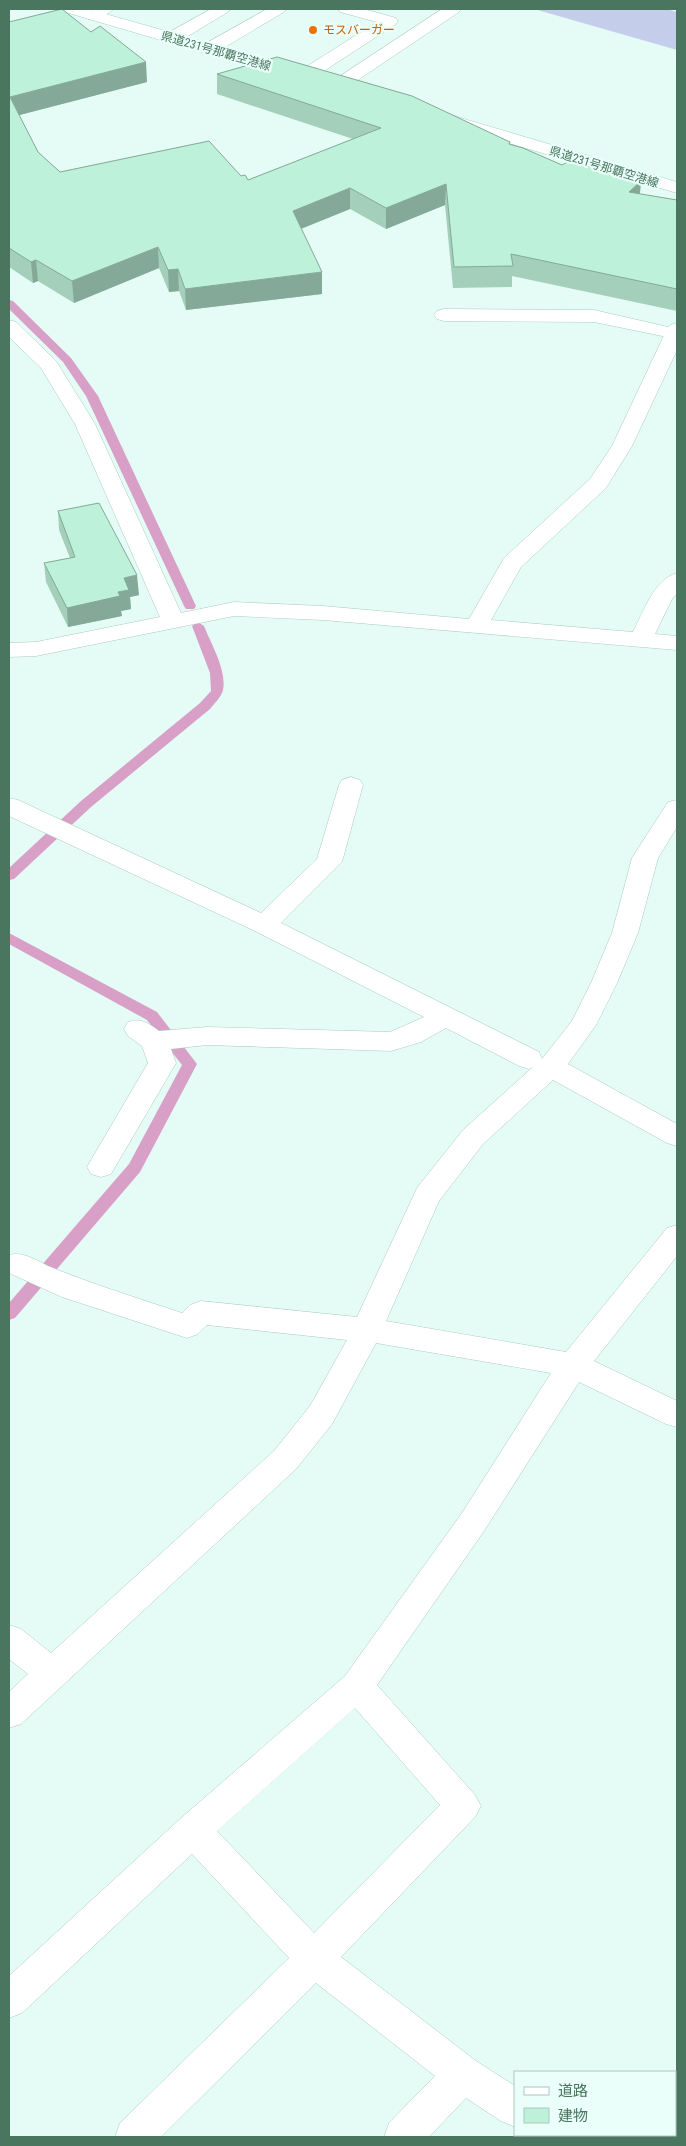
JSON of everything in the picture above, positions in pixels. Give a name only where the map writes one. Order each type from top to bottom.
[{"type":"street","name":"県道231号那覇空港線","points":[[71,9],[100,12],[172,38],[356,92]]},
{"type":"street","points":[[172,38],[222,9]]},
{"type":"street","points":[[209,49],[278,9]]},
{"type":"street","points":[[304,76],[390,21],[346,9]]},
{"type":"street","points":[[337,86],[453,9]]},
{"type":"street","name":"県道231号那覇空港線","points":[[441,118],[677,188]]},
{"type":"street","points":[[444,315],[594,316],[676,333],[622,446],[598,483],[512,563],[476,626]]},
{"type":"street","points":[[9,326],[49,365],[85,424],[173,621]]},
{"type":"street","points":[[641,640],[662,597],[677,580]]},
{"type":"street","points":[[9,650],[36,648],[234,609],[323,613],[677,643]]},
{"type":"street","points":[[264,926],[329,862],[351,785]]},
{"type":"street","points":[[9,806],[264,926],[540,1063],[677,1136]]},
{"type":"street","points":[[9,1713],[285,1460],[321,1415],[367,1330],[427,1196],[473,1137],[540,1063],[583,1025],[604,984],[625,933],[645,858],[677,808]]},
{"type":"street","points":[[101,1167],[162,1063],[146,1035],[391,1042],[446,1017]]},
{"type":"street","points":[[9,2000],[193,1830],[357,1686],[473,1522],[573,1365],[677,1236]]},
{"type":"street","points":[[16,1264],[73,1289],[187,1326],[201,1313],[367,1330],[573,1365],[677,1416]]},
{"type":"street","points":[[9,1639],[51,1673]]},
{"type":"street","points":[[134,2137],[314,1959],[462,1806],[357,1686]]},
{"type":"street","points":[[193,1830],[314,1959],[463,2074],[514,2107]]},
{"type":"street","points":[[403,2137],[463,2074]]},
{"type":"shaded area","points":[[534,9],[666,9],[677,12],[677,50]]},
{"type":"building","points":[[62,9],[91,32],[100,26],[146,62],[10,97],[38,152],[60,172],[209,141],[241,176],[245,175],[248,180],[381,128],[217,74],[277,57],[412,96],[510,142],[509,144],[562,165],[569,161],[641,181],[629,192],[677,200],[677,289],[511,254],[513,266],[454,267],[446,184],[386,208],[350,188],[293,211],[322,272],[185,289],[178,269],[168,270],[158,247],[72,281],[36,260],[31,262],[9,248],[9,22]]},
{"type":"building","points":[[99,503],[137,575],[124,578],[129,590],[118,592],[120,596],[67,608],[44,563],[75,557],[58,511]]},
{"type":"waterway","points":[[9,303],[67,360],[92,396],[190,606]]},
{"type":"waterway","points":[[9,876],[86,804],[205,706],[217,691],[216,673],[198,626]]},
{"type":"waterway","points":[[9,938],[152,1016],[190,1064],[135,1168],[9,1314]]},
{"type":"place","name":"モスバーガー","points":[[313,30]]}]
